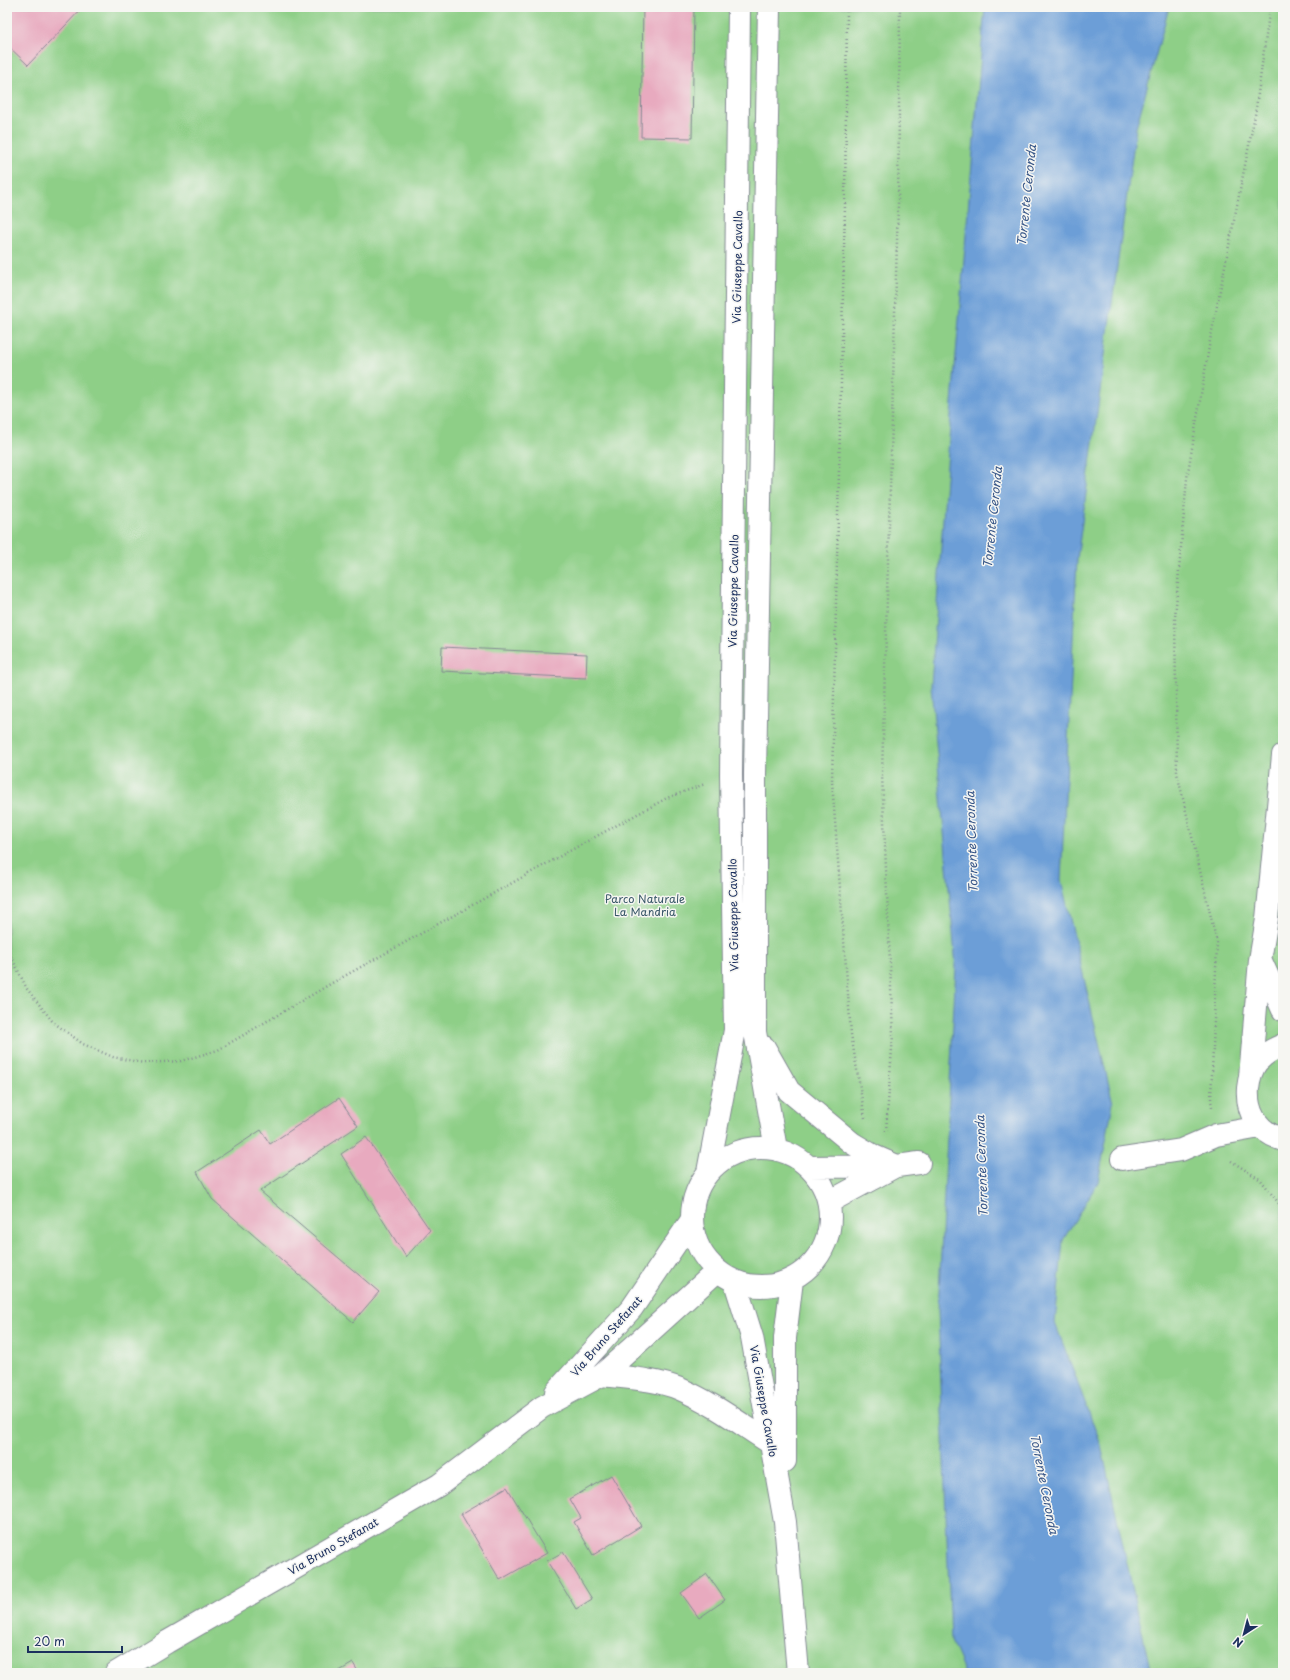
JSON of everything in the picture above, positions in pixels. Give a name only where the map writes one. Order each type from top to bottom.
[{"type":"street","name":"Via Giuseppe Cavallo","points":[[708,1172],[735,1030],[731,775],[739,7]]},
{"type":"street","name":"Via Giuseppe Cavallo","points":[[769,7],[755,766],[755,1032],[776,1150]]},
{"type":"street","points":[[1283,755],[1267,919],[1260,960],[1247,1100],[1250,1110],[1260,1127],[1270,1135],[1283,1141]]},
{"type":"street","points":[[1260,960],[1283,1010]]},
{"type":"street","points":[[755,1032],[789,1091],[852,1143],[874,1156],[907,1164]]},
{"type":"street","points":[[1250,1077],[1257,1063],[1268,1052],[1283,1045]]},
{"type":"street","points":[[1216,1135],[1247,1100]]},
{"type":"street","points":[[1122,1158],[1181,1150],[1216,1135],[1260,1127]]},
{"type":"street","points":[[758,1148],[776,1150],[794,1156],[809,1167],[821,1183],[829,1202],[830,1225],[824,1247],[811,1266],[792,1280],[774,1286],[754,1287],[726,1276],[704,1257],[695,1240],[692,1221],[692,1204],[698,1187],[708,1172],[722,1159],[739,1151],[758,1148]]},
{"type":"street","points":[[809,1167],[907,1164]]},
{"type":"street","points":[[829,1202],[907,1164]]},
{"type":"street","name":"Via Bruno Stefanat","points":[[542,1407],[632,1308],[692,1221]]},
{"type":"street","name":"Via Giuseppe Cavallo","points":[[726,1276],[752,1337],[772,1444],[785,1522],[798,1673]]},
{"type":"street","name":"Via Bruno Stefanat","points":[[116,1673],[439,1485],[542,1407],[602,1375],[726,1276]]},
{"type":"street","name":"Via Giuseppe Cavallo","points":[[785,1522],[785,1338],[792,1280]]},
{"type":"street","points":[[602,1375],[644,1380],[679,1389],[713,1406],[772,1444]]},
{"type":"path","points":[[847,7],[845,220],[832,781],[851,1034],[865,1119]]},
{"type":"path","points":[[900,7],[898,205],[882,774],[892,1035],[886,1142],[907,1164]]},
{"type":"path","points":[[1270,7],[1254,115],[1210,341],[1187,478],[1175,618],[1177,773],[1217,943],[1210,1100],[1216,1135],[1226,1158],[1261,1180],[1283,1209]]},
{"type":"path","points":[[7,945],[27,989],[53,1022],[83,1044],[113,1057],[144,1063],[181,1061],[218,1050],[332,982],[667,798],[731,775]]},
{"type":"green space","name":"Parco Naturale La Mandria","points":[[7,7],[1283,7],[1283,1673],[7,1673]]},
{"type":"water","name":"Torrente Ceronda","points":[[985,7],[1169,7],[1136,128],[1077,559],[1061,880],[1113,1103],[1098,1182],[1063,1240],[1055,1323],[1101,1445],[1151,1673],[965,1673],[951,1641],[938,1310],[956,967],[931,686],[948,451]]},
{"type":"building","points":[[7,7],[83,7],[28,65],[7,45]]},
{"type":"building","points":[[643,7],[694,7],[692,138],[641,137]]},
{"type":"building","points":[[442,647],[587,654],[586,678],[441,671]]},
{"type":"building","points":[[339,1098],[358,1126],[260,1191],[379,1292],[353,1322],[212,1199],[197,1172],[261,1130],[270,1144]]},
{"type":"building","points":[[366,1137],[430,1230],[406,1257],[341,1154]]},
{"type":"building","points":[[611,1475],[641,1526],[593,1555],[574,1522],[581,1518],[570,1499]]},
{"type":"building","points":[[507,1487],[547,1553],[500,1580],[461,1514]]},
{"type":"building","points":[[563,1552],[592,1599],[576,1609],[547,1561]]},
{"type":"building","points":[[707,1574],[725,1600],[699,1618],[681,1593]]},
{"type":"building","points":[[353,1663],[359,1673],[336,1673]]}]
